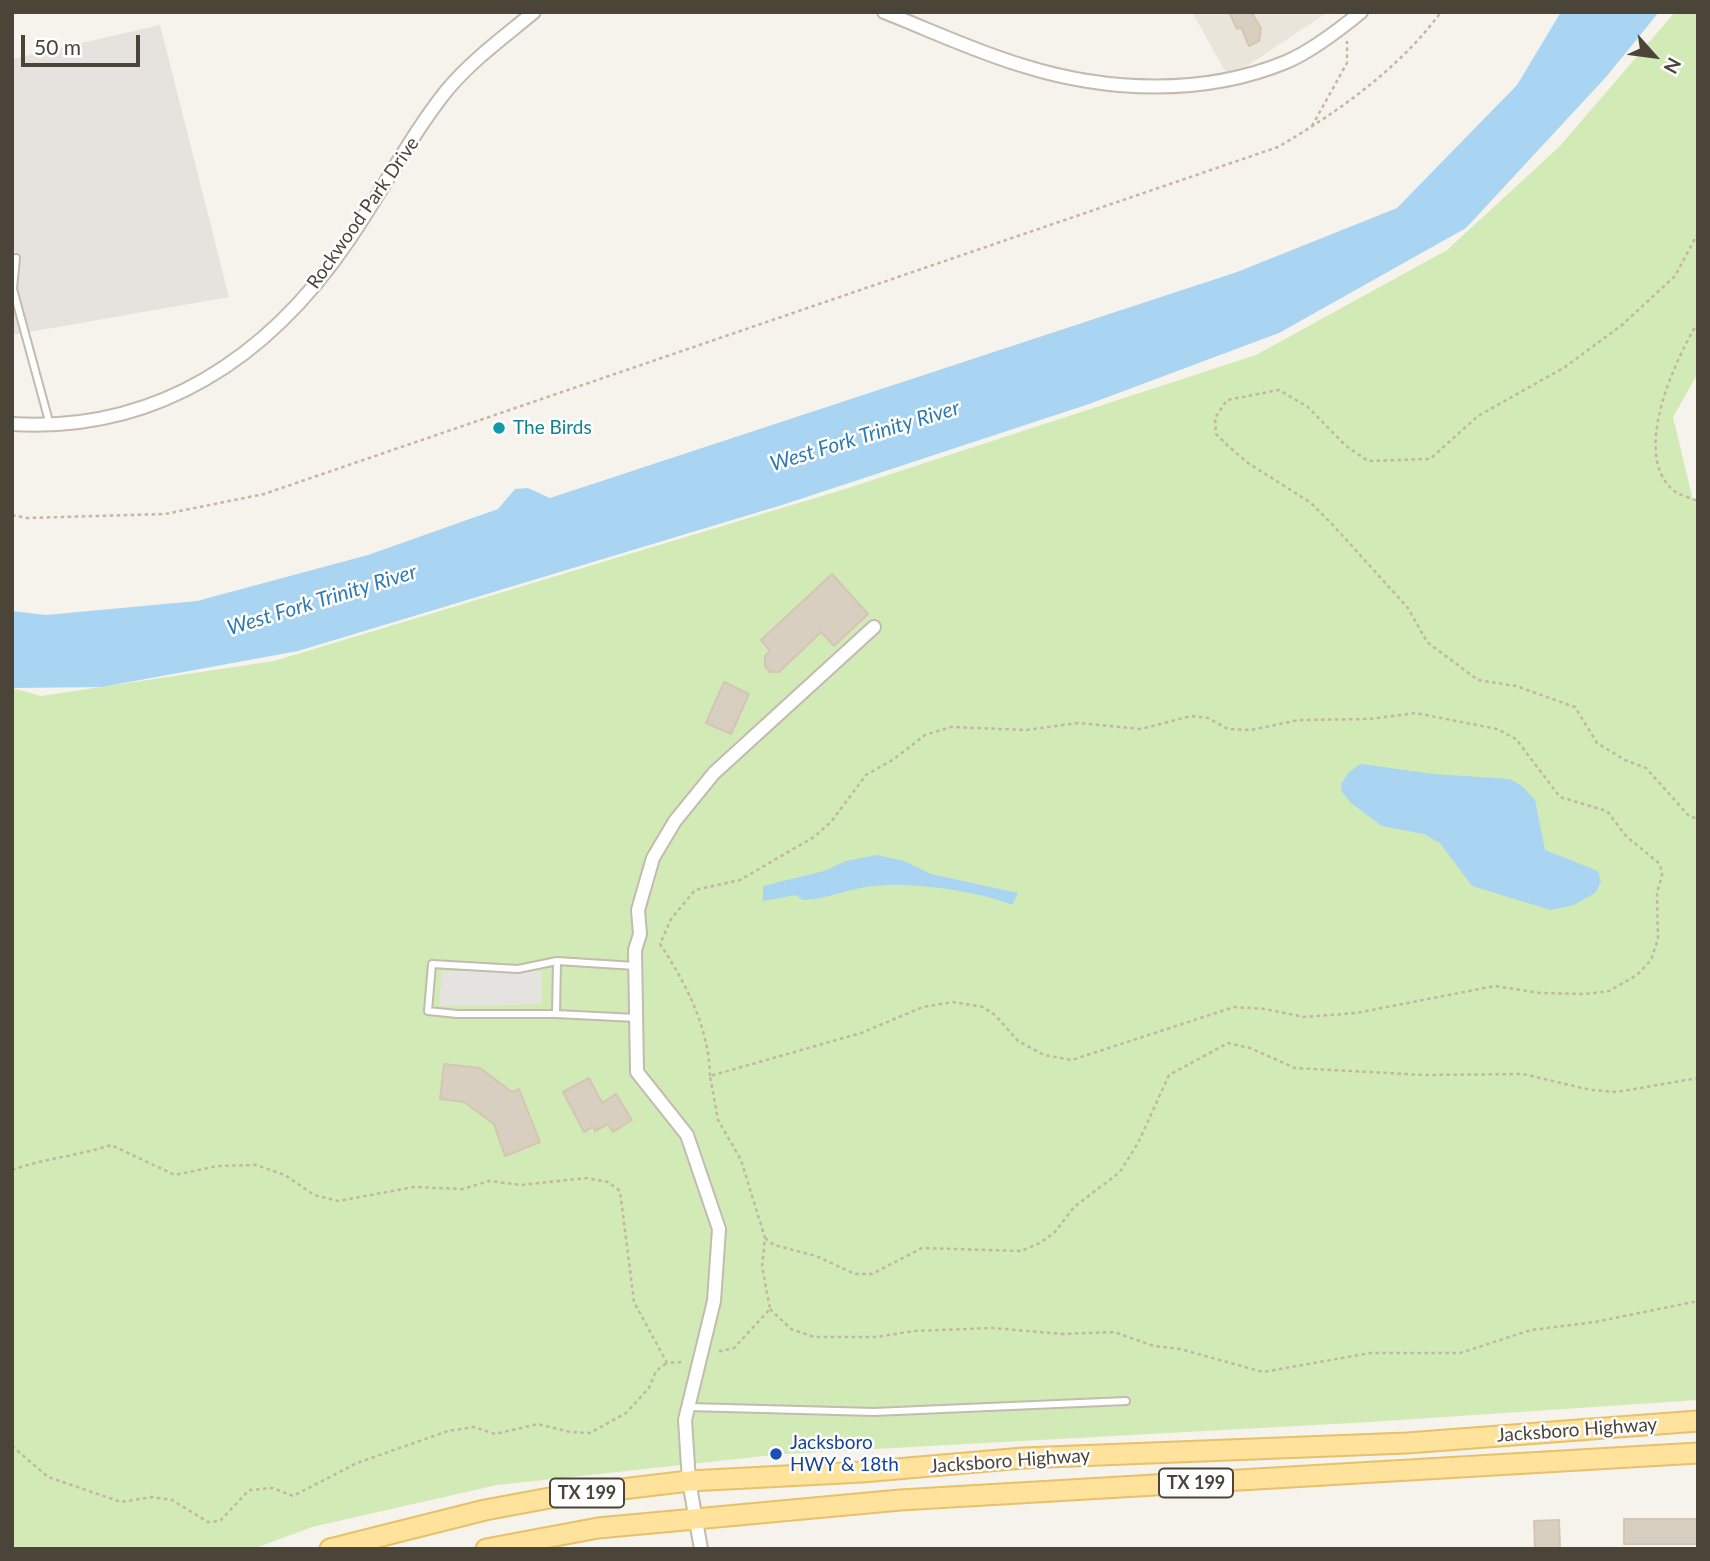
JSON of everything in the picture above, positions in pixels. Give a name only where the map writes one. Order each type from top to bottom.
[{"type":"main road","name":"Jacksboro Highway","points":[[330,1549],[485,1510],[555,1497],[690,1481],[862,1472],[1023,1458],[1373,1444],[1698,1421]]},
{"type":"main road","points":[[1373,1444],[1373,1473]]},
{"type":"main road","name":"Jacksboro Highway","points":[[486,1549],[547,1535],[900,1500],[1698,1453]]},
{"type":"street","name":"Rockwood Park Drive","points":[[12,424],[82,424],[142,409],[215,375],[240,359],[291,314],[347,243],[446,91],[473,62],[534,12]]},
{"type":"street","points":[[884,12],[1023,66],[1084,81],[1131,85],[1197,85],[1259,72],[1289,61],[1361,12]]},
{"type":"street","points":[[701,1549],[690,1481],[685,1420],[713,1301],[719,1229],[687,1135],[637,1072],[635,950],[640,934],[638,910],[653,858],[675,821],[714,773],[874,627]]},
{"type":"lane","points":[[16,258],[13,289],[51,426]]},
{"type":"lane","points":[[556,1014],[557,961]]},
{"type":"lane","points":[[635,966],[557,961],[517,969],[432,964],[428,1011],[636,1018]]},
{"type":"lane","points":[[688,1407],[874,1412],[1126,1401]]},
{"type":"path","points":[[12,515],[27,518],[165,513],[264,494],[1278,147],[1310,128],[1395,63],[1441,12]]},
{"type":"path","points":[[1310,128],[1347,63],[1349,46],[1342,27]]},
{"type":"path","points":[[1698,233],[1675,276],[1622,325],[1565,366],[1478,416],[1430,459],[1368,461],[1345,445],[1308,407],[1279,390],[1227,400],[1215,418],[1216,434],[1226,444],[1248,463],[1311,503],[1331,523],[1408,608],[1427,642],[1478,680],[1517,686],[1575,706],[1597,743],[1625,760],[1646,768],[1689,816],[1698,819]]},
{"type":"path","points":[[1698,322],[1662,406],[1655,450],[1658,469],[1673,491],[1698,501]]},
{"type":"path","points":[[710,1076],[861,1033],[923,1007],[953,1002],[983,1007],[995,1015],[1018,1041],[1044,1055],[1072,1060],[1234,1007],[1265,1009],[1304,1017],[1356,1013],[1494,986],[1551,993],[1609,991],[1637,975],[1651,960],[1658,939],[1657,893],[1662,875],[1660,864],[1626,836],[1607,811],[1560,797],[1516,738],[1497,729],[1416,713],[1369,719],[1299,720],[1251,730],[1228,729],[1209,718],[1191,716],[1141,729],[1078,723],[1026,730],[951,727],[925,735],[866,775],[831,822],[814,837],[740,880],[695,890],[671,919],[660,944],[690,996],[710,1058],[710,1076],[718,1120],[741,1160],[765,1238],[762,1266],[770,1309],[791,1329],[814,1336],[876,1337],[914,1331],[993,1328],[1062,1334],[1114,1332],[1154,1346],[1189,1351],[1263,1372],[1370,1353],[1460,1353],[1531,1331],[1595,1322],[1698,1301]]},
{"type":"path","points":[[765,1238],[774,1245],[816,1256],[855,1274],[872,1275],[922,1248],[1021,1251],[1040,1243],[1055,1232],[1074,1207],[1120,1172],[1138,1143],[1169,1075],[1228,1042],[1250,1048],[1295,1069],[1424,1075],[1523,1074],[1591,1090],[1617,1092],[1698,1078]]},
{"type":"path","points":[[12,1170],[36,1161],[88,1153],[111,1144],[175,1175],[217,1166],[256,1165],[285,1175],[314,1195],[338,1201],[403,1188],[463,1189],[489,1181],[521,1185],[586,1178],[608,1182],[620,1191],[634,1302],[667,1363]]},
{"type":"path","points":[[12,1446],[48,1477],[121,1502],[152,1497],[172,1500],[208,1522],[220,1521],[249,1490],[273,1488],[293,1496],[357,1463],[449,1431],[474,1427],[495,1434],[538,1424],[570,1432],[590,1433],[626,1413],[649,1388],[656,1371],[667,1363],[686,1362],[734,1348],[770,1309]]},
{"type":"shaded area","points":[[1192,12],[1328,12],[1229,78]]},
{"type":"shaded area","points":[[160,25],[229,297],[12,335],[12,59]]},
{"type":"shaded area","points":[[442,971],[542,971],[542,1004],[439,1006]]},
{"type":"green space","points":[[1675,12],[1698,12],[1698,373],[1673,417],[1693,500],[1698,503],[1698,1400],[1370,1422],[783,1454],[497,1485],[312,1527],[253,1549],[12,1549],[12,688],[41,696],[274,661],[845,489],[1256,355],[1447,250],[1560,146]]},
{"type":"water","name":"West Fork Trinity River","points":[[1561,12],[1659,12],[1606,77],[1466,228],[1279,333],[1089,404],[782,505],[298,651],[102,687],[12,688],[12,611],[46,615],[197,601],[368,555],[498,509],[515,489],[528,488],[550,498],[1237,272],[1397,208],[1517,85]]},
{"type":"water","points":[[1361,764],[1433,774],[1510,779],[1523,787],[1535,800],[1545,850],[1598,871],[1601,882],[1595,893],[1574,905],[1551,910],[1472,886],[1440,843],[1424,834],[1382,826],[1351,803],[1342,792],[1341,784],[1349,772]]},
{"type":"water","points":[[877,855],[904,861],[931,874],[1018,893],[1012,905],[960,891],[882,885],[812,899],[803,900],[796,895],[763,901],[763,886],[824,871],[846,861]]},
{"type":"building","points":[[1229,12],[1251,12],[1261,28],[1259,41],[1249,46],[1241,27],[1237,29]]},
{"type":"building","points":[[832,574],[868,614],[834,646],[821,632],[779,672],[770,672],[765,666],[765,656],[770,651],[761,640]]},
{"type":"building","points":[[724,682],[749,694],[731,734],[706,723]]},
{"type":"building","points":[[444,1064],[480,1068],[512,1092],[519,1089],[540,1142],[505,1156],[494,1124],[464,1102],[440,1099]]},
{"type":"building","points":[[589,1078],[602,1103],[616,1094],[632,1120],[613,1132],[608,1124],[595,1131],[593,1127],[584,1132],[563,1092]]},
{"type":"building","points":[[1624,1519],[1698,1519],[1698,1544],[1624,1544]]},
{"type":"building","points":[[1559,1520],[1560,1548],[1535,1549],[1534,1521]]},
{"type":"place","name":"The Birds","points":[[499,428]]},
{"type":"place","name":"Jacksboro HWY & 18th","points":[[776,1454]]}]
